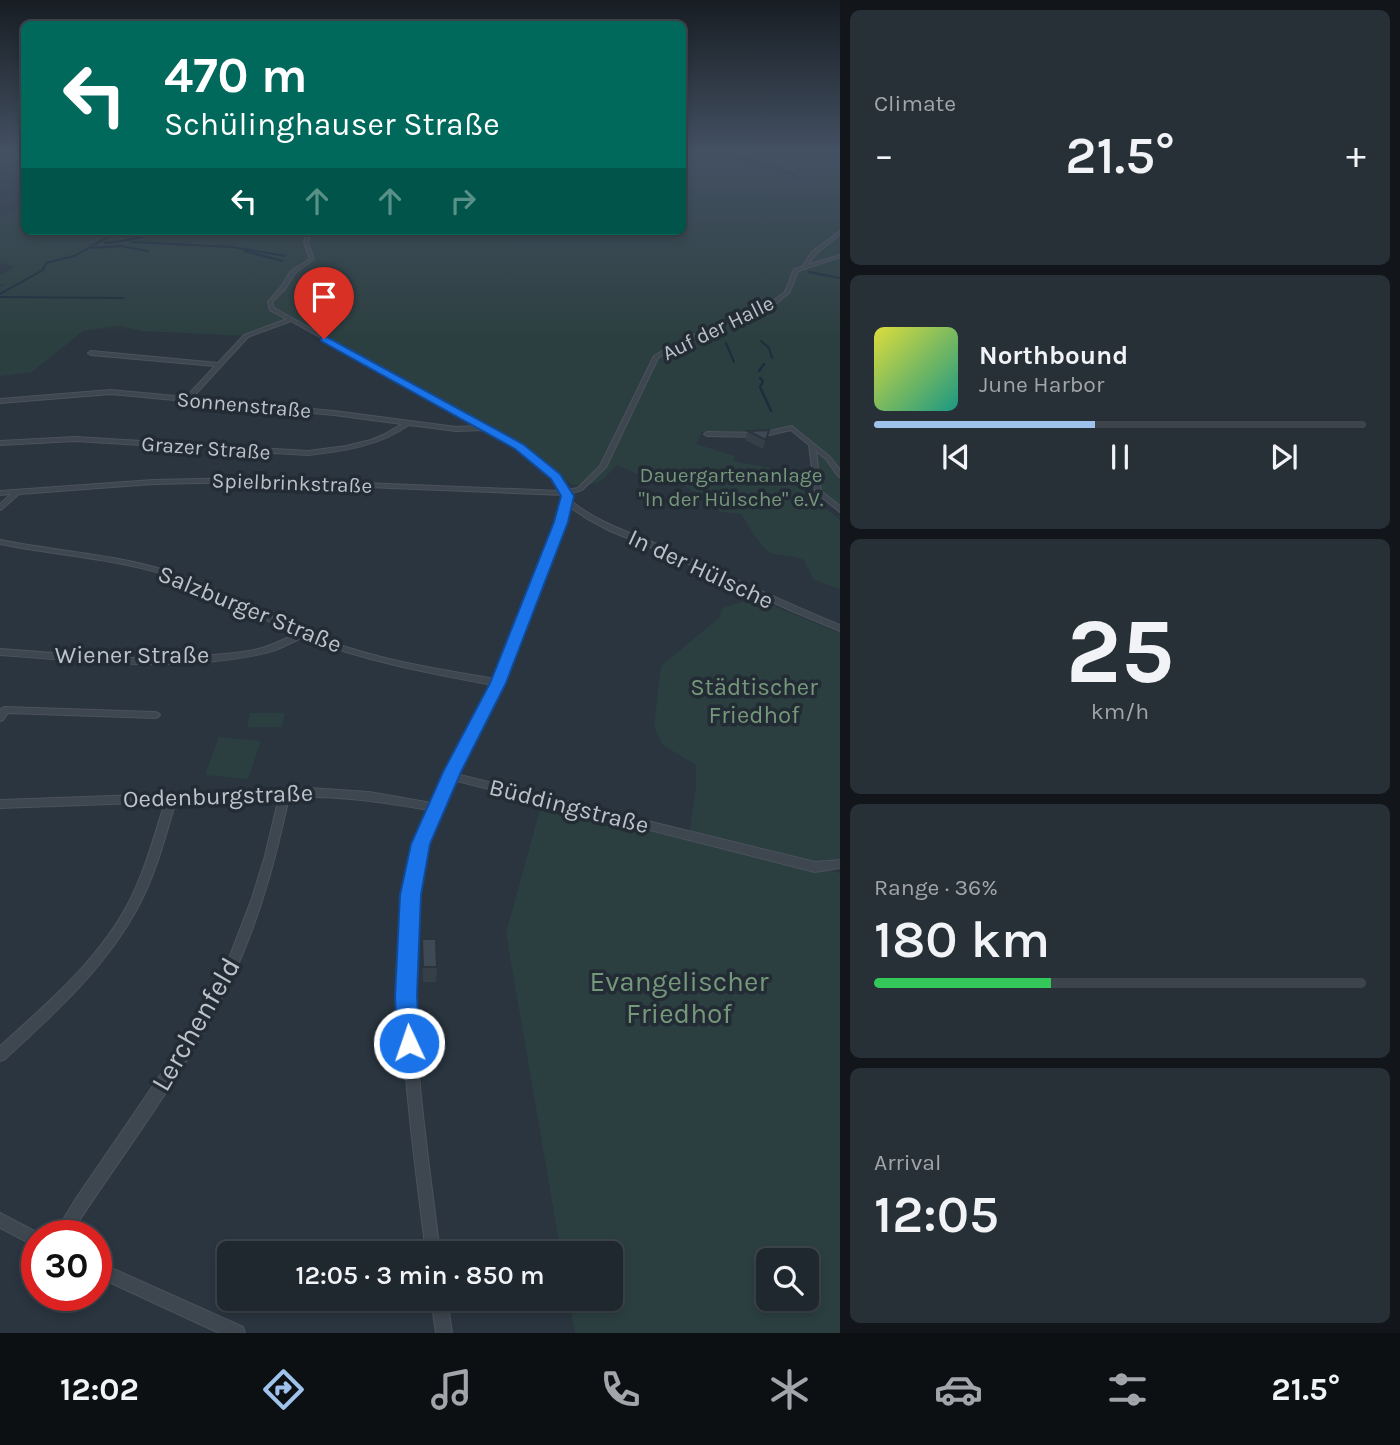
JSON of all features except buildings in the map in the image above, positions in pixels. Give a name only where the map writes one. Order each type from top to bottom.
[{"type":"street","name":"Auf der Halle","points":[[565,493],[580,489],[603,467],[656,358],[677,344],[775,302],[787,293],[796,270],[804,266],[814,253],[840,232]]},
{"type":"street","points":[[289,320],[272,309],[270,302],[283,289],[293,272],[312,260],[306,243],[308,235]]},
{"type":"street","points":[[804,266],[840,256]]},
{"type":"street","points":[[187,400],[251,332],[289,320]]},
{"type":"street","name":"In der Hülsche","points":[[289,320],[487,428],[530,455],[565,493],[577,511],[786,608],[840,628]]},
{"type":"street","points":[[92,353],[220,365]]},
{"type":"street","name":"Sonnenstraße","points":[[0,401],[111,393],[334,413],[470,430],[487,428]]},
{"type":"street","name":"Grazer Straße","points":[[0,443],[75,439],[281,454],[308,453],[331,451],[372,440],[407,423]]},
{"type":"street","points":[[707,434],[761,435],[792,428],[828,458],[840,475]]},
{"type":"street","points":[[811,443],[818,492],[840,510]]},
{"type":"street","name":"Spielbrinkstraße","points":[[0,493],[153,482],[244,480],[565,493]]},
{"type":"street","points":[[0,508],[19,491]]},
{"type":"street","name":"Büddingstraße","points":[[431,1241],[415,1125],[406,996],[411,895],[421,844],[435,807],[498,683],[565,493]]},
{"type":"street","name":"Salzburger Straße","points":[[0,542],[123,562],[168,573],[220,594],[302,634],[381,660],[498,683]]},
{"type":"street","name":"Wiener Straße","points":[[0,652],[134,661],[180,660],[287,644],[302,634]]},
{"type":"street","points":[[0,718],[5,710],[155,715]]},
{"type":"street","name":"Büddingstraße","points":[[451,776],[815,867],[840,864]]},
{"type":"street","name":"Oedenburgstraße","points":[[0,804],[285,792],[369,796],[435,807]]},
{"type":"street","name":"Lerchenfeld","points":[[71,1220],[188,1042],[227,974],[263,884],[285,792]]},
{"type":"street","points":[[0,1055],[70,989],[121,922],[145,880],[172,796]]},
{"type":"street","points":[[0,1220],[21,1231]]},
{"type":"street","points":[[112,1275],[237,1333]]},
{"type":"street","points":[[441,1311],[444,1333]]},
{"type":"green space","name":"Dauergartenanlage \"In der Hülsche\" e.V.","points":[[9,213],[21,213],[21,235],[686,235],[686,213],[840,213],[840,507],[819,491],[815,445],[800,430],[702,432],[696,444],[735,456],[733,461],[797,473],[811,496],[840,520],[840,589],[814,580],[804,560],[768,551],[741,514],[721,512],[700,495],[673,480],[664,485],[616,465],[603,480],[587,486],[572,485],[517,441],[290,320],[246,336],[142,331],[119,326],[83,331],[32,372],[0,376],[0,287],[6,284],[0,284],[0,275],[15,267],[0,263],[0,218]]},
{"type":"green space","name":"Städtischer Friedhof","points":[[753,598],[840,633],[840,859],[816,864],[690,831],[696,765],[663,745],[654,727],[661,666],[719,618],[723,608]]},
{"type":"green space","points":[[250,713],[285,713],[282,727],[247,727]]},
{"type":"green space","points":[[219,737],[261,741],[248,779],[205,775]]},
{"type":"green space","name":"Evangelischer Friedhof","points":[[543,799],[840,873],[840,1333],[575,1333],[571,1311],[623,1311],[623,1241],[559,1241],[506,933]]},
{"type":"waterway","points":[[0,294],[43,270],[46,263],[74,256],[112,235]]},
{"type":"waterway","points":[[105,243],[150,235]]},
{"type":"waterway","points":[[132,242],[232,247],[285,256]]},
{"type":"waterway","points":[[91,248],[121,246],[148,251]]},
{"type":"waterway","points":[[245,251],[283,261]]},
{"type":"waterway","points":[[809,272],[840,278]]},
{"type":"waterway","points":[[0,297],[123,298]]},
{"type":"waterway","points":[[761,341],[769,348],[772,358]]},
{"type":"waterway","points":[[726,343],[734,362]]},
{"type":"waterway","points":[[759,371],[764,364]]},
{"type":"waterway","points":[[760,378],[763,381],[760,387],[771,411]]},
{"type":"route","points":[[324,339],[519,447],[556,477],[567,496],[561,522],[498,683],[435,807],[421,844],[411,895],[406,996],[409,1043]]}]
